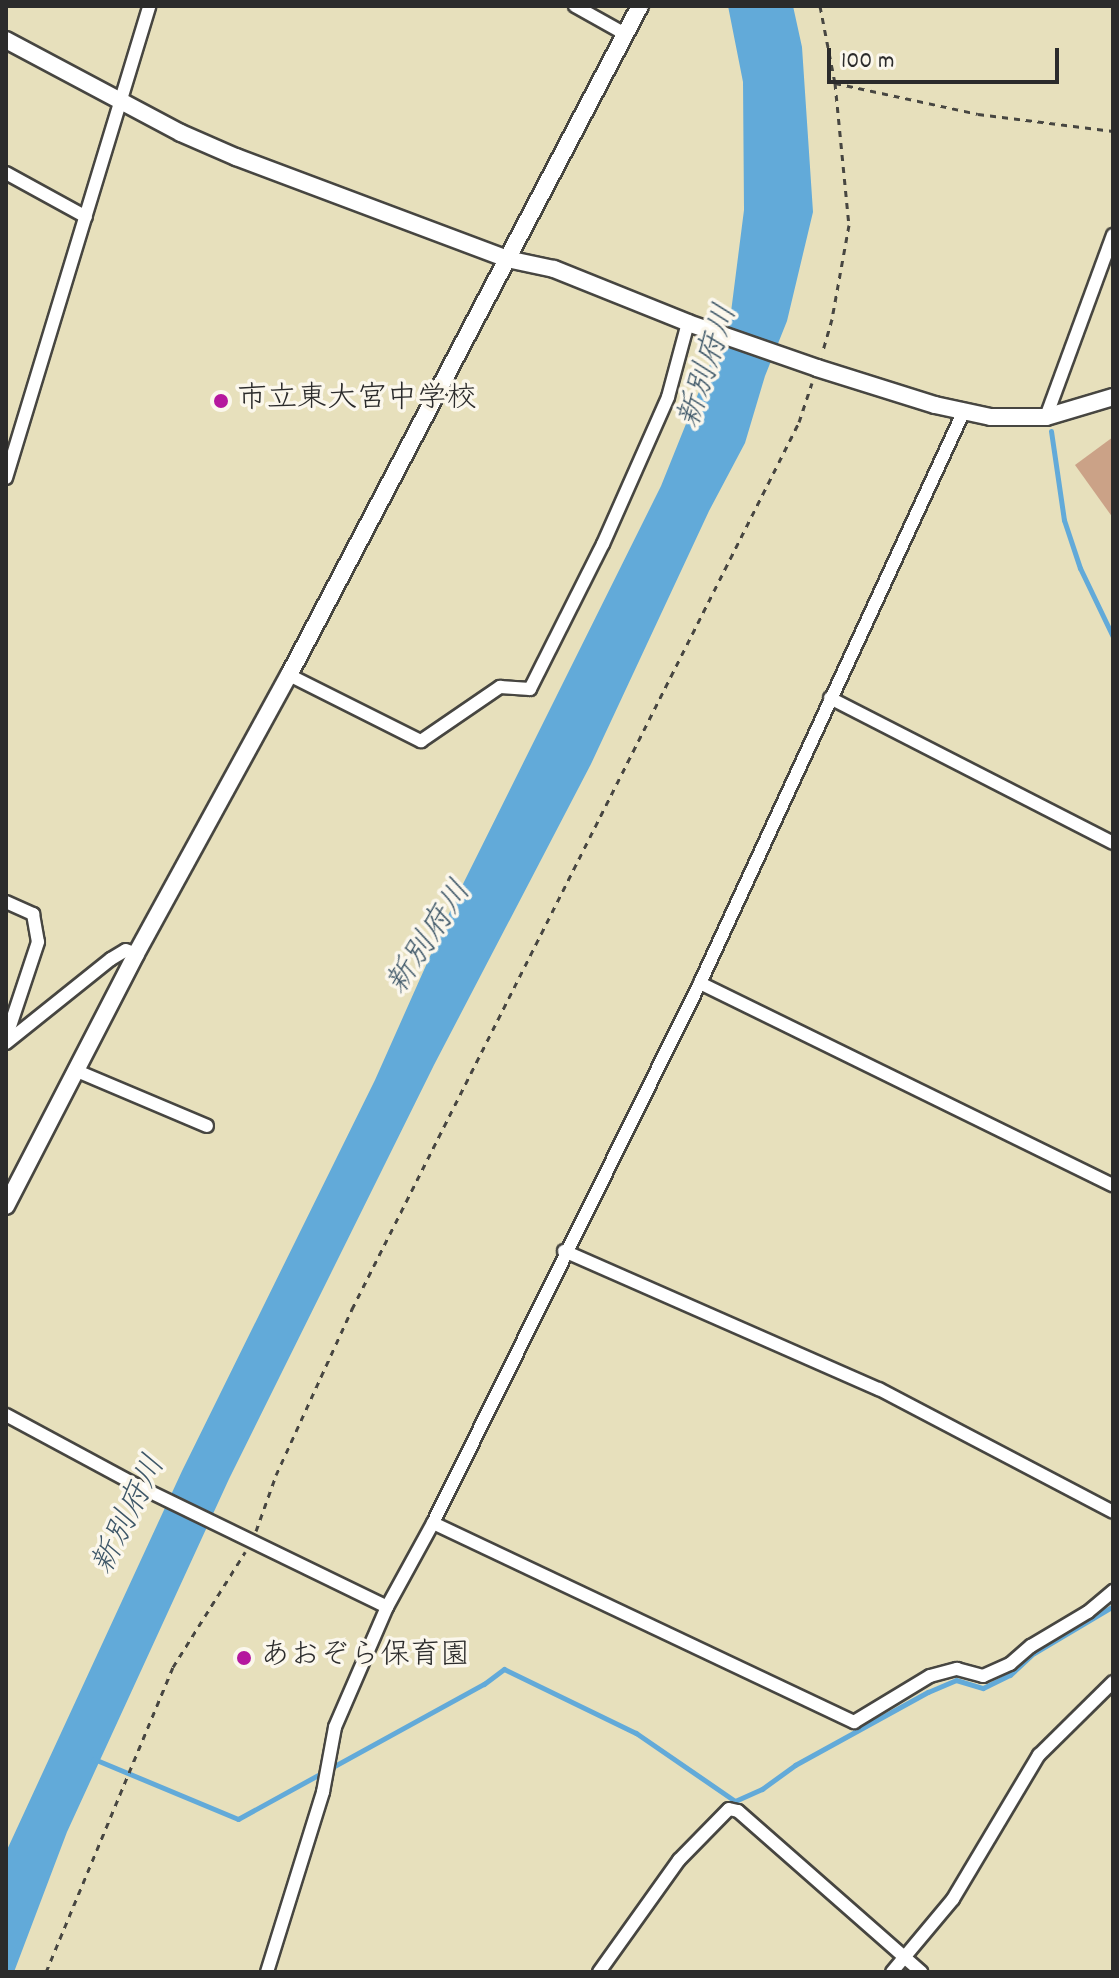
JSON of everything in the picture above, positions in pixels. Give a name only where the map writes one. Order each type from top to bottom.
[{"type":"street","points":[[6,478],[123,102],[149,6]]},
{"type":"street","points":[[575,6],[625,34]]},
{"type":"street","points":[[6,1206],[136,954],[289,675],[640,6]]},
{"type":"street","points":[[6,40],[236,157],[507,259],[554,269],[692,324],[817,368],[963,413],[1021,419],[1046,417],[1113,397]]},
{"type":"street","points":[[6,173],[86,217]]},
{"type":"street","points":[[1046,417],[1113,235]]},
{"type":"street","points":[[289,675],[421,741],[500,687],[530,689],[603,544],[668,397],[692,324]]},
{"type":"street","points":[[267,1972],[323,1792],[335,1727],[387,1607],[433,1523],[564,1251],[700,983],[963,413]]},
{"type":"street","points":[[6,423],[21,431]]},
{"type":"street","points":[[830,698],[1113,843]]},
{"type":"street","points":[[6,902],[33,914],[38,942],[6,1040]]},
{"type":"street","points":[[6,1040],[111,959],[126,950],[136,954]]},
{"type":"street","points":[[700,983],[1113,1185]]},
{"type":"street","points":[[77,1071],[207,1126]]},
{"type":"street","points":[[564,1251],[879,1389],[1113,1512]]},
{"type":"street","points":[[6,1415],[136,1485],[387,1607]]},
{"type":"street","points":[[433,1523],[854,1722],[930,1676],[957,1669],[983,1676],[1010,1664],[1031,1646],[1088,1612],[1113,1591]]},
{"type":"street","points":[[892,1972],[902,1956],[953,1899],[1039,1755],[1113,1682]]},
{"type":"street","points":[[599,1972],[679,1860],[729,1809],[738,1811],[921,1972]]},
{"type":"path","points":[[46,1972],[173,1667],[247,1538],[352,1309],[799,422],[832,319],[849,225],[835,83],[820,6]]},
{"type":"path","points":[[835,83],[978,114],[1113,131]]},
{"type":"water","name":"新別府川","points":[[728,6],[793,6],[802,47],[813,212],[787,321],[765,376],[745,443],[709,511],[591,764],[434,1065],[229,1479],[67,1832],[14,1972],[6,1972],[6,1852],[182,1471],[375,1080],[456,898],[661,486],[731,312],[744,210],[743,82]]},
{"type":"building","points":[[1113,437],[1113,518],[1075,465]]},
{"type":"waterway","points":[[1051,431],[1064,520],[1080,568],[1113,637]]},
{"type":"waterway","points":[[94,1759],[238,1819],[484,1684],[504,1669],[636,1733],[735,1801],[762,1789],[795,1765],[928,1692],[956,1680],[983,1688],[1010,1675],[1034,1653],[1113,1606]]},
{"type":"place","name":"市立東大宮中学校","points":[[221,401]]},
{"type":"place","name":"あおぞら保育園","points":[[244,1658]]}]
